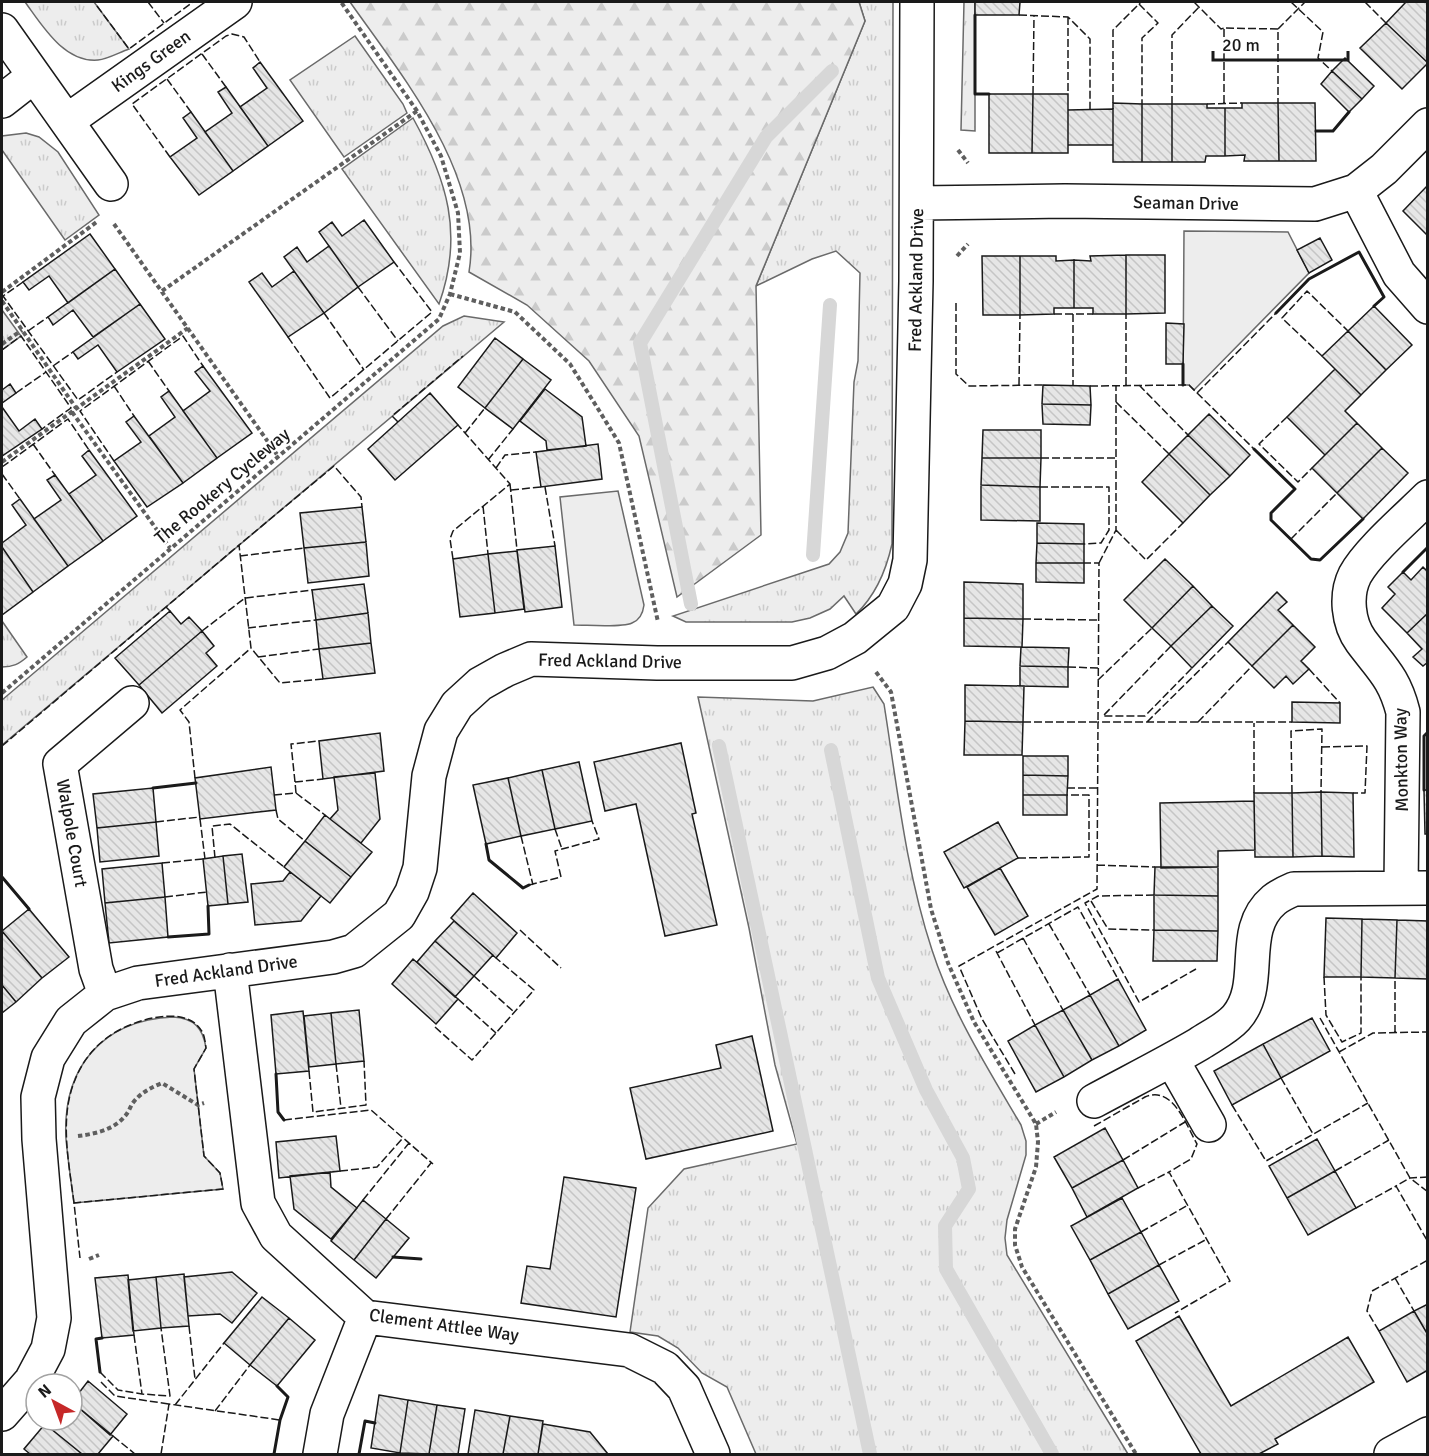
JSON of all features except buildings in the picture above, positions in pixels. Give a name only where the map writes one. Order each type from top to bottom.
[{"type":"street","name":"Kings Green","points":[[67,121],[235,2]]},
{"type":"street","name":"Fred Ackland Drive","points":[[2,1414],[31,1382],[48,1349],[54,1318],[39,1139],[38,1097],[48,1058],[71,1021],[105,994],[138,983],[333,957],[354,951],[399,915],[412,892],[420,868],[429,776],[441,731],[457,705],[480,684],[505,670],[531,659],[657,663],[792,663],[827,653],[855,638],[892,607],[905,584],[910,560],[917,203],[917,2]]},
{"type":"street","points":[[2,30],[67,121],[109,199]]},
{"type":"street","points":[[2,101],[34,76]]},
{"type":"street","name":"Seaman Drive","points":[[917,203],[1083,201],[1315,204],[1356,190],[1384,169],[1428,124]]},
{"type":"street","points":[[1356,190],[1399,274],[1428,307]]},
{"type":"street","name":"Monkton Way","points":[[1414,888],[1403,712],[1398,690],[1359,639],[1352,624],[1349,594],[1355,576],[1364,562],[1428,497]]},
{"type":"street","name":"Walpole Court","points":[[105,994],[96,969],[60,764],[132,703]]},
{"type":"street","points":[[1094,1101],[1172,1060],[1225,1028],[1236,1018],[1250,992],[1254,931],[1262,914],[1274,900],[1294,889],[1414,888]]},
{"type":"street","name":"Clement Attlee Way","points":[[231,970],[258,1203],[276,1236],[365,1317],[629,1350],[665,1368],[684,1388],[713,1455]]},
{"type":"street","points":[[1172,1060],[1209,1125]]},
{"type":"street","points":[[320,1455],[327,1414],[365,1317]]},
{"type":"street","points":[[1391,1455],[1428,1434]]},
{"type":"path","name":"The Rookery Cycleway","points":[[2,693],[439,319],[450,294],[460,253],[458,213],[441,156],[417,111],[341,2]]},
{"type":"path","points":[[162,291],[417,111]]},
{"type":"path","points":[[2,292],[109,199],[162,291],[278,456]]},
{"type":"path","points":[[450,294],[516,312],[570,364],[600,411],[619,443],[660,633]]},
{"type":"path","points":[[2,302],[170,548]]},
{"type":"path","points":[[2,462],[188,328]]},
{"type":"path","points":[[2,344],[22,330]]},
{"type":"path","points":[[855,638],[891,692],[931,909],[948,963],[974,1022],[1036,1124],[1038,1142],[1036,1167],[1015,1229],[1016,1245],[1022,1267],[1136,1455]]},
{"type":"path","points":[[39,1139],[89,1134],[105,1130],[125,1117],[136,1098],[162,1083],[198,1105],[204,1103]]},
{"type":"green space","points":[[25,2],[94,2],[129,49],[98,60],[75,55],[55,41]]},
{"type":"green space","points":[[350,2],[859,2],[865,21],[756,286],[761,535],[677,597],[639,436],[589,361],[527,305],[469,272],[471,236],[464,200],[452,164],[415,95]]},
{"type":"green space","points":[[859,2],[893,2],[892,544],[890,554],[875,591],[856,614],[844,596],[830,609],[810,618],[792,622],[686,622],[673,616],[829,564],[840,552],[848,533],[854,382],[858,361],[860,273],[836,251],[812,259],[756,286],[865,21]]},
{"type":"green space","points":[[964,2],[975,2],[975,131],[961,130]]},
{"type":"green space","points":[[355,36],[407,113],[344,157],[290,80]]},
{"type":"green space","points":[[413,118],[435,163],[448,208],[451,231],[450,254],[439,304],[342,169]]},
{"type":"green space","points":[[26,133],[39,137],[58,152],[99,215],[65,240],[2,150],[2,136]]},
{"type":"green space","points":[[1184,231],[1288,232],[1309,273],[1194,390],[1189,385],[1183,385]]},
{"type":"green space","points":[[2,310],[21,336],[2,350]]},
{"type":"green space","points":[[464,316],[504,322],[2,745],[2,700],[443,326]]},
{"type":"green space","points":[[618,491],[644,605],[643,611],[637,620],[627,625],[574,625],[560,497]]},
{"type":"green space","points":[[2,621],[27,657],[18,663],[2,667]]},
{"type":"green space","points":[[873,687],[884,704],[915,890],[932,950],[960,1018],[1021,1125],[1026,1141],[1026,1155],[1007,1220],[1005,1238],[1007,1255],[1128,1454],[756,1454],[727,1387],[702,1373],[678,1348],[658,1336],[630,1332],[648,1208],[684,1169],[797,1144],[775,1065],[749,928],[698,697],[813,701]]},
{"type":"green space","points":[[173,1017],[187,1019],[196,1025],[205,1041],[206,1048],[194,1069],[204,1156],[220,1173],[223,1189],[74,1203],[66,1139],[71,1090],[79,1070],[91,1052],[107,1038],[126,1027],[148,1020]]},
{"type":"waterway","points":[[691,604],[640,343],[766,137],[832,71]]},
{"type":"waterway","points":[[813,555],[830,305]]},
{"type":"waterway","points":[[719,746],[870,1454]]},
{"type":"waterway","points":[[831,750],[878,978],[926,1090],[963,1158],[969,1189],[945,1226],[946,1269],[1052,1454]]},
{"type":"fence","points":[[148,2],[164,23]]},
{"type":"fence","points":[[97,6],[129,49],[193,2]]},
{"type":"fence","points":[[1113,103],[1113,30],[1141,2]]},
{"type":"fence","points":[[1194,2],[1221,29],[1224,28]]},
{"type":"fence","points":[[1291,2],[1323,32],[1318,58],[1332,71]]},
{"type":"fence","points":[[1278,29],[1305,2]]},
{"type":"fence","points":[[1365,2],[1386,23]]},
{"type":"fence","points":[[1139,4],[1158,23],[1142,38],[1142,104]]},
{"type":"fence","points":[[1172,104],[1172,35],[1199,7]]},
{"type":"fence","points":[[1019,15],[1068,17],[1090,39],[1090,110]]},
{"type":"fence","points":[[1033,94],[1034,16]]},
{"type":"fence","points":[[1068,17],[1068,94]]},
{"type":"fence","points":[[1224,103],[1224,28],[1278,29],[1278,103]]},
{"type":"fence","points":[[170,157],[132,104],[226,36],[232,34],[244,37],[260,62]]},
{"type":"fence","points":[[202,54],[226,87]]},
{"type":"fence","points":[[167,79],[191,112]]},
{"type":"fence","points":[[1207,104],[1242,103]]},
{"type":"fence","points":[[288,337],[330,398],[432,312],[394,262]]},
{"type":"fence","points":[[23,282],[3,296],[78,400],[117,372]]},
{"type":"fence","points":[[358,287],[398,341]]},
{"type":"fence","points":[[1322,356],[1282,318],[1307,291],[1348,331]]},
{"type":"fence","points":[[956,303],[956,374],[969,386],[1043,385]]},
{"type":"fence","points":[[324,313],[364,370]]},
{"type":"fence","points":[[1197,393],[1276,313]]},
{"type":"fence","points":[[1054,314],[1093,314]]},
{"type":"fence","points":[[1073,314],[1073,385]]},
{"type":"fence","points":[[1126,314],[1126,385]]},
{"type":"fence","points":[[1019,385],[1020,315]]},
{"type":"fence","points":[[28,331],[48,317]]},
{"type":"fence","points":[[2,350],[21,336],[71,408],[42,429]]},
{"type":"fence","points":[[114,461],[80,411],[183,336],[203,366]]},
{"type":"fence","points":[[53,366],[73,352]]},
{"type":"fence","points":[[398,422],[392,416],[463,356]]},
{"type":"fence","points":[[148,361],[169,391]]},
{"type":"fence","points":[[16,393],[46,372]]},
{"type":"fence","points":[[1099,563],[1116,530],[1116,385]]},
{"type":"fence","points":[[1139,385],[1188,435]]},
{"type":"fence","points":[[1090,386],[1189,385],[1254,449]]},
{"type":"fence","points":[[114,386],[134,416]]},
{"type":"fence","points":[[1116,402],[1169,454]]},
{"type":"fence","points":[[465,433],[485,408]]},
{"type":"fence","points":[[1287,417],[1259,444],[1298,482],[1312,468]]},
{"type":"fence","points":[[2,467],[68,419],[89,450]]},
{"type":"fence","points":[[453,559],[450,539],[453,531],[510,484],[458,425]]},
{"type":"fence","points":[[488,460],[513,429]]},
{"type":"fence","points":[[33,444],[55,475]]},
{"type":"fence","points":[[496,468],[505,455],[536,452]]},
{"type":"fence","points":[[1041,458],[1116,458]]},
{"type":"fence","points":[[323,679],[280,683],[251,648],[239,545],[334,466],[361,497],[362,507]]},
{"type":"fence","points":[[2,474],[20,499]]},
{"type":"fence","points":[[510,484],[517,550]]},
{"type":"fence","points":[[511,490],[541,487]]},
{"type":"fence","points":[[545,487],[555,546]]},
{"type":"fence","points":[[1040,487],[1109,487],[1109,530],[1101,543],[1084,544]]},
{"type":"fence","points":[[1291,539],[1337,493]]},
{"type":"fence","points":[[483,506],[488,554]]},
{"type":"fence","points":[[1116,530],[1146,560],[1183,523]]},
{"type":"fence","points":[[170,611],[166,607],[239,545]]},
{"type":"fence","points":[[240,556],[304,548]]},
{"type":"fence","points":[[1023,722],[1098,722],[1099,563],[1084,563]]},
{"type":"fence","points":[[202,631],[245,598],[312,590]]},
{"type":"fence","points":[[2,746],[166,607]]},
{"type":"fence","points":[[1023,619],[1098,620]]},
{"type":"fence","points":[[248,628],[316,620]]},
{"type":"fence","points":[[1098,680],[1152,628]]},
{"type":"fence","points":[[1147,722],[1228,642]]},
{"type":"fence","points":[[1171,646],[1103,716],[1145,716],[1192,668]]},
{"type":"fence","points":[[195,778],[189,722],[180,710],[251,648]]},
{"type":"fence","points":[[258,657],[319,649]]},
{"type":"fence","points":[[1198,722],[1252,666]]},
{"type":"fence","points":[[1068,667],[1098,668]]},
{"type":"fence","points":[[1309,669],[1340,703]]},
{"type":"fence","points":[[1015,1074],[982,1019],[959,966],[1097,889],[1098,722],[1292,722]]},
{"type":"fence","points":[[1254,723],[1254,793]]},
{"type":"fence","points":[[1292,793],[1291,731],[1322,729],[1321,792]]},
{"type":"fence","points":[[295,782],[291,744],[319,741]]},
{"type":"fence","points":[[1322,747],[1367,746],[1365,793],[1353,793]]},
{"type":"fence","points":[[296,793],[295,782],[323,779]]},
{"type":"fence","points":[[1067,788],[1098,788]]},
{"type":"fence","points":[[274,795],[296,793],[325,815]]},
{"type":"fence","points":[[1018,858],[1089,857],[1089,795],[1067,795]]},
{"type":"fence","points":[[276,810],[278,819],[305,841]]},
{"type":"fence","points":[[156,822],[200,817]]},
{"type":"fence","points":[[200,819],[205,859]]},
{"type":"fence","points":[[529,885],[561,877],[555,851],[599,839],[592,821]]},
{"type":"fence","points":[[215,858],[212,826],[230,824],[284,867]]},
{"type":"fence","points":[[555,829],[562,849]]},
{"type":"fence","points":[[521,836],[533,885]]},
{"type":"fence","points":[[162,863],[203,859]]},
{"type":"fence","points":[[1097,865],[1155,867]]},
{"type":"fence","points":[[165,897],[207,892]]},
{"type":"fence","points":[[1154,895],[1098,896],[1085,903],[1139,1002],[1196,969]]},
{"type":"fence","points":[[1091,901],[1108,929],[1154,930]]},
{"type":"fence","points":[[997,953],[1078,907],[1118,979]]},
{"type":"fence","points":[[1049,924],[1090,995]]},
{"type":"fence","points":[[520,930],[561,968]]},
{"type":"fence","points":[[1023,938],[1063,1010]]},
{"type":"fence","points":[[996,951],[1035,1025]]},
{"type":"fence","points":[[435,1027],[472,1060],[534,990],[496,958]]},
{"type":"fence","points":[[474,976],[514,1012]]},
{"type":"fence","points":[[1324,977],[1326,1015],[1342,1042],[1361,1033],[1361,977]]},
{"type":"fence","points":[[1395,978],[1395,1033]]},
{"type":"fence","points":[[458,999],[496,1033]]},
{"type":"fence","points":[[74,1203],[68,1157],[67,1110],[75,1080],[85,1061],[103,1041],[129,1025],[156,1017],[170,1016],[182,1017],[193,1022],[202,1032],[206,1048],[194,1069],[204,1156],[220,1173],[223,1189],[74,1203],[80,1258]]},
{"type":"fence","points":[[1320,1018],[1410,1178],[1428,1192]]},
{"type":"fence","points":[[1339,1052],[1373,1033],[1428,1032]]},
{"type":"fence","points":[[309,1071],[313,1112],[366,1105],[364,1061]]},
{"type":"fence","points":[[336,1064],[341,1108]]},
{"type":"fence","points":[[1281,1078],[1313,1134]]},
{"type":"fence","points":[[1094,1126],[1145,1097],[1155,1095],[1171,1102],[1197,1144],[1191,1159],[1169,1172],[1230,1281],[1175,1313]]},
{"type":"fence","points":[[1232,1105],[1266,1161],[1368,1103]]},
{"type":"fence","points":[[284,1120],[371,1110],[433,1164]]},
{"type":"fence","points":[[1123,1160],[1185,1122]]},
{"type":"fence","points":[[340,1171],[377,1167],[403,1138]]},
{"type":"fence","points":[[1335,1171],[1389,1140]]},
{"type":"fence","points":[[363,1200],[409,1143]]},
{"type":"fence","points":[[386,1219],[431,1163]]},
{"type":"fence","points":[[1138,1188],[1169,1172]]},
{"type":"fence","points":[[1428,1177],[1410,1178],[1396,1186],[1428,1242]]},
{"type":"fence","points":[[1356,1208],[1396,1186]]},
{"type":"fence","points":[[1141,1232],[1188,1205]]},
{"type":"fence","points":[[1159,1265],[1207,1239]]},
{"type":"fence","points":[[1379,1331],[1367,1311],[1372,1291],[1428,1260]]},
{"type":"fence","points":[[1395,1278],[1414,1311]]},
{"type":"fence","points":[[189,1326],[195,1379]]},
{"type":"fence","points":[[100,1372],[118,1390],[170,1396],[161,1328]]},
{"type":"fence","points":[[134,1335],[142,1394]]},
{"type":"fence","points":[[175,1405],[224,1343]]},
{"type":"fence","points":[[215,1411],[250,1365]]},
{"type":"fence","points":[[101,1382],[115,1396],[169,1404]]},
{"type":"fence","points":[[161,1454],[169,1404],[280,1420]]},
{"type":"fence","points":[[113,1436],[135,1454]]},
{"type":"wall","points":[[975,15],[975,94],[989,94]]},
{"type":"wall","points":[[1316,131],[1333,131],[1349,112]]},
{"type":"wall","points":[[1276,313],[1309,279],[1359,252],[1384,297],[1374,306]]},
{"type":"wall","points":[[1183,364],[1183,385]]},
{"type":"wall","points":[[1254,449],[1295,489],[1271,513],[1271,520],[1311,559],[1320,560],[1363,519]]},
{"type":"wall","points":[[1403,572],[1428,547]]},
{"type":"wall","points":[[1424,790],[1424,736],[1428,732]]},
{"type":"wall","points":[[153,788],[196,783]]},
{"type":"wall","points":[[486,844],[489,860],[523,888],[529,885]]},
{"type":"wall","points":[[2,877],[29,909]]},
{"type":"wall","points":[[168,937],[209,934],[208,906]]},
{"type":"wall","points":[[276,1074],[278,1112],[284,1120]]},
{"type":"wall","points":[[393,1257],[421,1259]]},
{"type":"wall","points":[[100,1372],[96,1339],[102,1338]]},
{"type":"wall","points":[[274,1454],[280,1420],[288,1397],[277,1386]]},
{"type":"wall","points":[[359,1454],[365,1421],[375,1423]]}]
